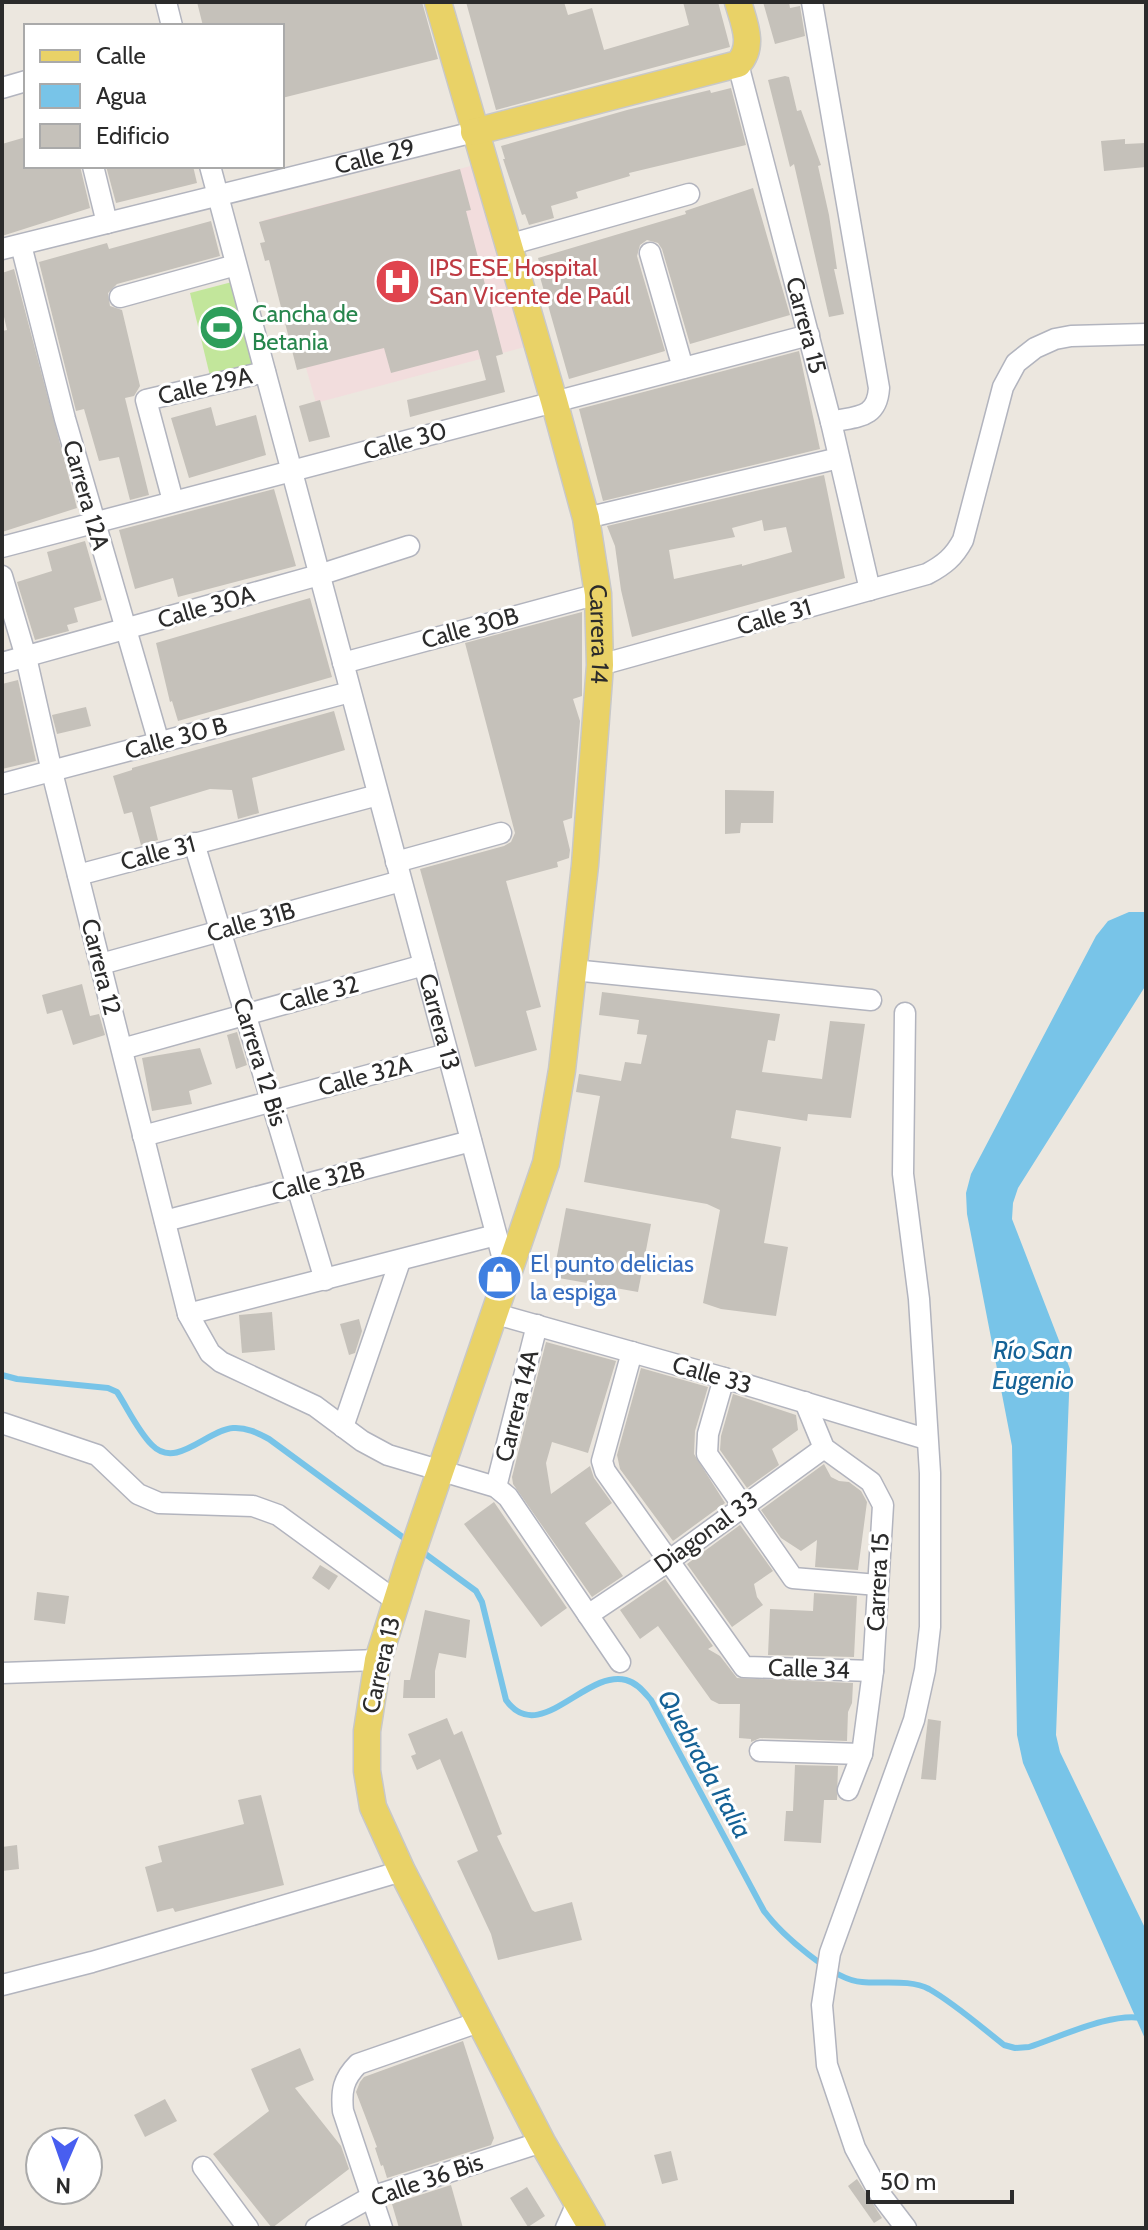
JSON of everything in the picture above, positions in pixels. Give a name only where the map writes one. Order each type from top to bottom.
[{"type":"main road","name":"Carrera 14","points":[[438,2],[586,518],[598,594],[600,665],[585,865],[562,1070],[546,1163],[508,1278]]},
{"type":"main road","name":"Carrera 15","points":[[738,2],[748,44],[741,60]]},
{"type":"main road","name":"Calle 29","points":[[474,132],[741,60]]},
{"type":"main road","name":"Carrera 13","points":[[508,1278],[378,1660],[367,1731],[367,1771],[373,1807],[402,1871],[542,2142],[592,2228]]},
{"type":"street","points":[[166,2],[172,24]]},
{"type":"street","points":[[812,2],[879,388],[878,403],[869,413],[831,422]]},
{"type":"street","name":"Carrera 15","points":[[741,60],[870,590]]},
{"type":"street","points":[[2,88],[24,82]]},
{"type":"street","name":"Calle 29","points":[[11,247],[474,132]]},
{"type":"street","points":[[93,168],[107,223]]},
{"type":"street","name":"Carrera 13","points":[[211,168],[508,1278]]},
{"type":"street","points":[[508,245],[689,194]]},
{"type":"street","name":"Carrera 12A","points":[[11,247],[159,743]]},
{"type":"street","points":[[650,253],[683,368]]},
{"type":"street","points":[[120,297],[236,265]]},
{"type":"street","name":"Calle 31","points":[[600,665],[927,574],[945,564],[963,540],[1003,387],[1016,363],[1035,348],[1055,339],[1146,334]]},
{"type":"street","name":"Calle 30","points":[[2,547],[809,335]]},
{"type":"street","name":"Calle 29A","points":[[173,501],[146,400],[265,372]]},
{"type":"street","points":[[586,518],[839,458]]},
{"type":"street","name":"Calle 30A","points":[[2,663],[319,575],[409,546]]},
{"type":"street","name":"Carrera 12","points":[[2,576],[26,657],[188,1314],[210,1353],[221,1362],[315,1406],[343,1427]]},
{"type":"street","name":"Calle 30B","points":[[343,663],[598,594]]},
{"type":"street","name":"Calle 30 B","points":[[2,784],[350,692]]},
{"type":"street","name":"Calle 31","points":[[78,875],[378,795]]},
{"type":"street","name":"Calle 31B","points":[[101,964],[221,931],[501,833]]},
{"type":"street","name":"Carrera 12 Bis","points":[[194,843],[325,1280]]},
{"type":"street","name":"Calle 32","points":[[122,1049],[424,965]]},
{"type":"street","points":[[573,970],[871,1000]]},
{"type":"street","points":[[905,1013],[903,1174],[919,1299],[930,1473],[930,1627],[914,1720],[830,1953],[824,1981],[822,2031],[827,2065],[855,2148],[873,2182],[906,2228]]},
{"type":"street","name":"Calle 32A","points":[[143,1136],[447,1054]]},
{"type":"street","name":"Calle 32B","points":[[165,1221],[471,1141]]},
{"type":"street","points":[[188,1314],[496,1235]]},
{"type":"street","points":[[400,1261],[343,1427],[388,1455],[496,1487],[508,1497],[620,1662]]},
{"type":"street","name":"Calle 33","points":[[496,1314],[926,1439]]},
{"type":"street","name":"Carrera 14A","points":[[496,1487],[537,1325]]},
{"type":"street","points":[[632,1352],[602,1461],[605,1471],[667,1562]]},
{"type":"street","points":[[724,1378],[708,1434],[707,1454],[793,1578],[878,1585]]},
{"type":"street","points":[[805,1402],[824,1448]]},
{"type":"street","points":[[2,1423],[97,1455],[138,1494],[159,1503],[253,1506],[278,1515],[396,1601]]},
{"type":"street","name":"Carrera 15","points":[[824,1448],[871,1482],[883,1505],[873,1671],[862,1754],[848,1790]]},
{"type":"street","name":"Diagonal 33","points":[[588,1615],[824,1448]]},
{"type":"street","name":"Calle 34","points":[[667,1562],[744,1667],[873,1671]]},
{"type":"street","points":[[2,1673],[378,1660]]},
{"type":"street","points":[[760,1751],[862,1754]]},
{"type":"street","points":[[2,1963],[5,1984],[92,1962],[402,1871]]},
{"type":"street","points":[[382,2228],[343,2111],[341,2092],[348,2074],[358,2064],[479,2022]]},
{"type":"street","name":"Calle 36 Bis","points":[[316,2228],[371,2197],[542,2142]]},
{"type":"street","points":[[203,2167],[248,2228]]},
{"type":"street","points":[[566,2228],[577,2203]]},
{"type":"shaded area","name":"IPS ESE Hospital San Vicente de Paúl","points":[[482,163],[532,345],[316,403],[264,220]]},
{"type":"green space","name":"Cancha de Betania","points":[[232,282],[252,364],[210,376],[190,293]]},
{"type":"water","name":"Río San Eugenio","points":[[1129,912],[1146,912],[1146,985],[1018,1188],[1012,1219],[1070,1369],[1056,1735],[1060,1752],[1146,1930],[1146,2041],[1023,1763],[1017,1735],[1012,1446],[967,1214],[966,1193],[971,1174],[1096,936],[1108,921]]},
{"type":"building","points":[[197,2],[422,2],[438,59],[284,98],[284,24],[202,24]]},
{"type":"building","points":[[466,2],[564,2],[568,15],[592,8],[604,50],[689,25],[683,2],[718,2],[730,47],[496,110]]},
{"type":"building","points":[[763,2],[789,2],[790,8],[800,6],[805,36],[775,44]]},
{"type":"building","points":[[789,77],[797,111],[801,110],[821,165],[818,166],[844,314],[829,317],[794,164],[790,167],[768,80]]},
{"type":"building","points":[[731,88],[746,145],[629,173],[630,176],[576,192],[578,198],[551,206],[554,218],[529,225],[525,214],[522,215],[501,146],[627,110]]},
{"type":"building","points":[[24,138],[24,168],[80,168],[90,208],[2,236],[2,144]]},
{"type":"building","points":[[1125,139],[1125,144],[1146,143],[1146,167],[1104,171],[1101,141]]},
{"type":"building","points":[[107,168],[193,168],[197,183],[116,203]]},
{"type":"building","name":"IPS ESE Hospital San Vicente de Paúl","points":[[460,169],[471,210],[466,211],[503,354],[496,356],[505,392],[410,417],[407,400],[486,380],[478,350],[391,373],[384,348],[297,370],[269,260],[265,261],[260,243],[265,242],[259,222]]},
{"type":"building","points":[[753,188],[790,315],[690,344],[662,249],[658,243],[647,240],[640,245],[637,256],[665,351],[569,379],[538,270],[541,269],[538,258],[686,214],[685,211]]},
{"type":"building","points":[[211,221],[220,256],[117,284],[108,293],[110,306],[122,310],[140,386],[134,396],[125,398],[149,495],[130,500],[119,457],[99,461],[84,409],[76,411],[39,262],[107,243],[109,249]]},
{"type":"building","points":[[14,269],[77,508],[2,532],[2,331],[7,330],[2,308],[2,273]]},
{"type":"building","points":[[799,351],[820,449],[603,501],[579,409]]},
{"type":"building","points":[[320,400],[330,437],[309,442],[299,406]]},
{"type":"building","points":[[211,407],[216,426],[256,415],[266,455],[189,478],[171,418]]},
{"type":"building","points":[[824,475],[845,578],[632,637],[615,546],[607,526]],"holes":[[[762,520],[764,531],[786,527],[792,552],[742,566],[674,579],[669,550],[735,537],[732,528]]]},
{"type":"building","points":[[274,489],[296,566],[178,597],[173,578],[135,589],[119,530]]},
{"type":"building","points":[[85,541],[102,600],[74,608],[78,622],[67,625],[69,631],[35,640],[17,582],[52,571],[47,552]]},
{"type":"building","points":[[310,598],[332,677],[178,721],[170,702],[156,643]]},
{"type":"building","points":[[582,612],[582,696],[573,699],[580,721],[572,818],[563,821],[569,858],[557,862],[558,867],[506,881],[541,1007],[526,1011],[537,1050],[475,1067],[420,869],[504,846],[511,842],[515,833],[465,643]]},
{"type":"building","points":[[18,680],[36,761],[2,769],[2,684]]},
{"type":"building","points":[[86,707],[91,726],[57,734],[52,715]]},
{"type":"building","points":[[334,711],[345,750],[252,778],[259,813],[238,819],[232,790],[210,789],[150,807],[158,840],[141,845],[132,812],[124,814],[113,776]]},
{"type":"building","points":[[725,790],[774,791],[773,823],[741,823],[740,833],[725,834]]},
{"type":"building","points":[[82,984],[90,1016],[99,1014],[105,1035],[73,1045],[62,1010],[47,1014],[42,995]]},
{"type":"building","points":[[602,992],[780,1014],[775,1041],[768,1040],[762,1072],[822,1079],[830,1021],[865,1024],[851,1118],[808,1114],[807,1121],[736,1110],[731,1138],[781,1147],[764,1243],[788,1247],[776,1316],[721,1309],[703,1303],[720,1210],[707,1204],[584,1182],[600,1096],[576,1092],[579,1074],[621,1081],[625,1062],[641,1064],[647,1035],[637,1034],[639,1020],[599,1015]]},
{"type":"building","points":[[237,1032],[247,1065],[236,1069],[227,1035]]},
{"type":"building","points":[[200,1048],[212,1084],[189,1091],[192,1104],[152,1111],[142,1058]]},
{"type":"building","points":[[566,1208],[651,1224],[638,1292],[553,1277]]},
{"type":"building","points":[[272,1312],[275,1350],[242,1353],[239,1315]]},
{"type":"building","points":[[359,1319],[362,1331],[355,1353],[349,1355],[340,1324]]},
{"type":"building","points":[[546,1342],[616,1361],[588,1453],[552,1442],[546,1463],[551,1494],[590,1466],[594,1478],[612,1503],[585,1523],[623,1576],[592,1597],[513,1484],[512,1477]]},
{"type":"building","points":[[641,1368],[708,1387],[695,1431],[694,1454],[725,1503],[673,1541],[620,1469],[617,1455]]},
{"type":"building","points":[[733,1394],[796,1415],[798,1430],[772,1449],[779,1465],[747,1488],[720,1450]]},
{"type":"building","points":[[824,1464],[831,1477],[849,1482],[861,1491],[867,1502],[858,1570],[815,1567],[817,1540],[801,1551],[781,1538],[761,1510]]},
{"type":"building","points":[[494,1502],[567,1608],[541,1627],[464,1524]]},
{"type":"building","points":[[740,1525],[773,1571],[754,1584],[763,1605],[732,1627],[687,1564]]},
{"type":"building","points":[[320,1565],[338,1576],[329,1590],[312,1578]]},
{"type":"building","points":[[665,1579],[713,1646],[708,1649],[720,1656],[737,1678],[853,1683],[847,1741],[760,1738],[751,1742],[751,1739],[739,1738],[740,1704],[719,1704],[711,1700],[658,1626],[640,1639],[620,1610]]},
{"type":"building","points":[[37,1592],[69,1596],[65,1624],[34,1620]]},
{"type":"building","points":[[814,1593],[857,1596],[854,1657],[768,1655],[770,1609],[813,1611]]},
{"type":"building","points":[[425,1610],[470,1620],[466,1658],[439,1653],[435,1698],[403,1698],[404,1680],[410,1680]]},
{"type":"building","points":[[447,1718],[454,1735],[462,1731],[502,1834],[497,1836],[532,1910],[535,1912],[572,1902],[582,1940],[498,1960],[491,1934],[457,1861],[478,1851],[440,1759],[417,1770],[411,1756],[416,1754],[408,1734]]},
{"type":"building","points":[[928,1719],[941,1721],[936,1780],[921,1779]]},
{"type":"building","points":[[795,1765],[838,1766],[837,1800],[824,1800],[821,1843],[784,1841],[786,1811],[793,1811]]},
{"type":"building","points":[[261,1795],[284,1885],[175,1912],[173,1908],[157,1912],[145,1867],[162,1862],[158,1846],[244,1824],[238,1800]]},
{"type":"building","points":[[17,1845],[19,1869],[2,1871],[2,1847]]},
{"type":"building","points":[[463,2041],[494,2138],[491,2145],[387,2178],[356,2092],[360,2082],[364,2077]]},
{"type":"building","points":[[300,2048],[314,2080],[295,2088],[341,2146],[349,2169],[272,2228],[213,2154],[269,2111],[251,2069]]},
{"type":"building","points":[[165,2099],[177,2121],[145,2137],[134,2115]]},
{"type":"building","points":[[671,2151],[678,2180],[662,2184],[654,2155]]},
{"type":"building","points":[[857,2179],[882,2218],[874,2223],[848,2186]]},
{"type":"building","points":[[451,2185],[463,2228],[399,2228],[392,2204]]},
{"type":"building","points":[[527,2187],[545,2216],[528,2227],[510,2198]]},
{"type":"waterway","name":"Quebrada Italia","points":[[2,1375],[108,1388],[117,1392],[142,1433],[161,1452],[181,1451],[223,1430],[243,1428],[256,1433],[269,1439],[408,1541]]},
{"type":"waterway","name":"Quebrada Italia","points":[[420,1550],[476,1591],[482,1602],[506,1700],[519,1712],[533,1715],[548,1711],[595,1685],[611,1680],[633,1683],[651,1700],[764,1911],[795,1943],[823,1965],[850,1980],[905,1983],[929,1989],[1004,2045],[1015,2048],[1029,2047],[1104,2021],[1133,2017],[1146,2019]]},
{"type":"place","name":"IPS ESE Hospital San Vicente de Paúl","points":[[398,282]]},
{"type":"place","name":"Cancha de Betania","points":[[221,328]]},
{"type":"place","name":"El punto delicias la espiga","points":[[499,1278]]}]
